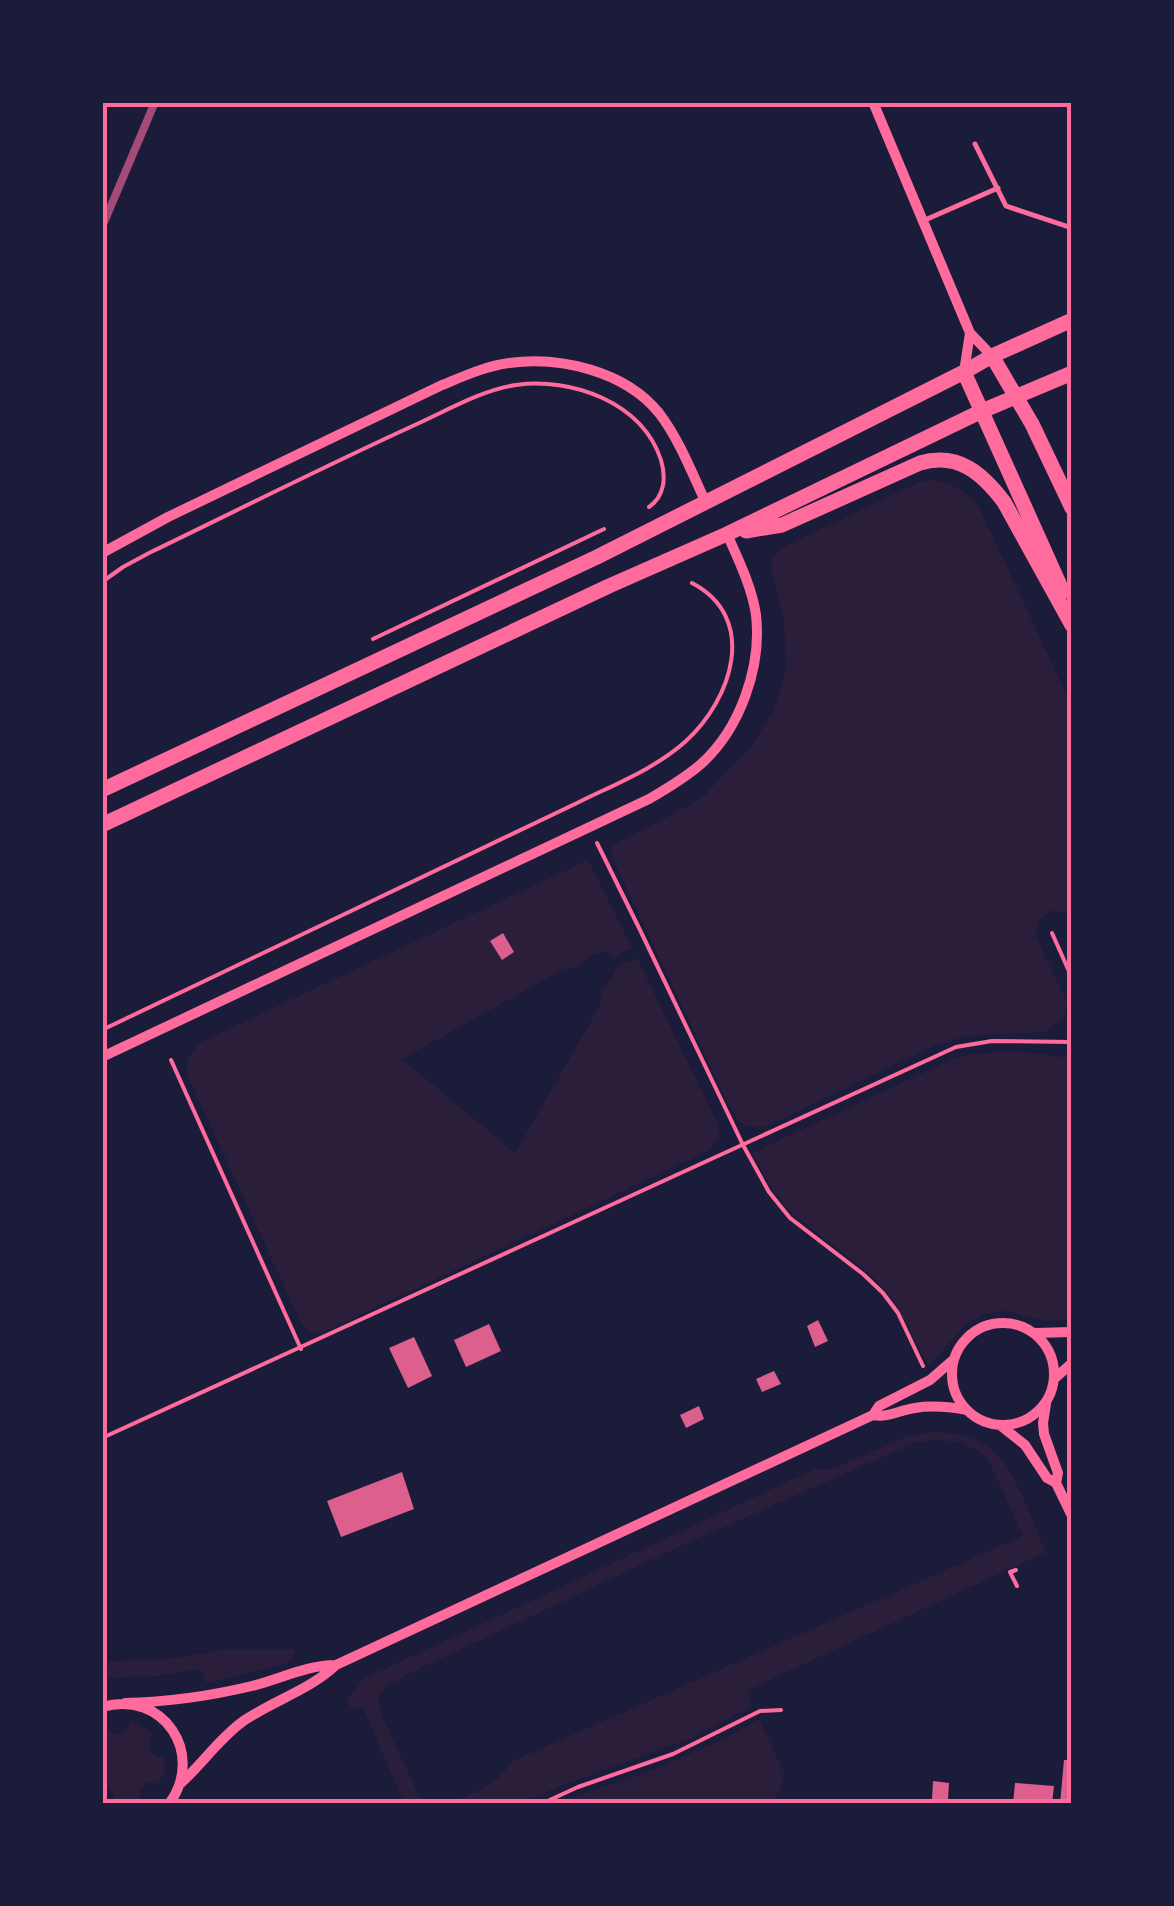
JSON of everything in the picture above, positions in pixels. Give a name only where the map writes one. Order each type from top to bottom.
[{"type":"main road","points":[[102,790],[597,557],[992,356],[1072,320]]},
{"type":"main road","points":[[992,356],[1018,396],[1072,508]]},
{"type":"main road","points":[[964,372],[1072,611]]},
{"type":"main road","points":[[102,825],[982,411],[1072,373]]},
{"type":"main road","points":[[727,534],[782,525],[920,463],[944,459],[960,463],[976,472],[998,494],[1072,625]]},
{"type":"street","points":[[874,102],[970,334],[992,356]]},
{"type":"street","points":[[964,372],[970,334]]},
{"type":"street","points":[[102,553],[442,384],[507,363],[543,360],[576,365],[613,378],[643,397],[659,413],[674,438],[706,503]]},
{"type":"street","points":[[102,1058],[650,798],[693,771],[732,726],[747,690],[756,650],[756,613],[727,534]]},
{"type":"street","points":[[873,1416],[878,1406],[930,1380],[979,1328],[1016,1324],[1035,1333],[1072,1332]]},
{"type":"street","points":[[1035,1333],[1051,1354],[1054,1379],[1044,1414],[1044,1434],[1058,1473],[1056,1483]]},
{"type":"street","points":[[954,1358],[954,1387],[967,1410],[977,1418],[1000,1425],[1025,1445],[1047,1478],[1056,1483],[1072,1516]]},
{"type":"street","points":[[1054,1379],[1072,1364]]},
{"type":"street","points":[[1000,1425],[1025,1420],[1047,1401]]},
{"type":"street","points":[[169,1804],[180,1783],[240,1724],[323,1678],[336,1665],[873,1416],[931,1406],[967,1410]]},
{"type":"street","points":[[104,1705],[204,1696],[317,1665],[336,1665]]},
{"type":"street","points":[[125,1703],[144,1706],[173,1729],[184,1764],[180,1783]]},
{"type":"lane","points":[[975,144],[1006,206],[1072,228]]},
{"type":"lane","points":[[924,220],[998,188]]},
{"type":"path","points":[[102,582],[148,553],[358,452],[513,385],[567,386],[611,402],[646,431],[664,470],[663,489],[655,503],[643,511]]},
{"type":"path","points":[[372,639],[606,528]]},
{"type":"path","points":[[102,1030],[577,803],[668,755],[685,742],[714,706],[732,662],[733,640],[724,612],[706,590],[692,583]]},
{"type":"path","points":[[577,803],[583,815]]},
{"type":"path","points":[[596,842],[769,1192],[782,1209],[888,1300],[898,1312],[926,1370]]},
{"type":"path","points":[[1052,933],[1072,978]]},
{"type":"path","points":[[102,1438],[956,1047],[992,1041],[1072,1042]]},
{"type":"path","points":[[171,1060],[302,1349]]},
{"type":"path","points":[[1016,1570],[1010,1572],[1017,1586]]},
{"type":"path","points":[[541,1804],[578,1786],[674,1754],[760,1711],[781,1710]]},
{"type":"shaded area","points":[[930,480],[957,488],[978,505],[1071,704],[1071,917],[1067,912],[1051,911],[1039,920],[1035,934],[1068,1005],[1062,1020],[1044,1032],[968,1036],[936,1045],[765,1127],[746,1125],[728,1104],[612,857],[611,846],[700,800],[752,745],[774,710],[786,668],[784,621],[771,561],[782,548]]},
{"type":"shaded area","points":[[588,860],[632,948],[613,958],[608,952],[592,955],[580,967],[564,969],[402,1059],[515,1153],[601,1004],[601,988],[611,980],[617,967],[637,958],[718,1124],[719,1137],[710,1150],[319,1334],[308,1331],[189,1079],[187,1063],[191,1055],[201,1042]]},
{"type":"shaded area","points":[[1013,1051],[1071,1058],[1071,1320],[1045,1321],[1006,1311],[983,1314],[965,1325],[929,1366],[893,1299],[870,1274],[790,1212],[752,1153],[951,1060]]},
{"type":"shaded area","points":[[933,1432],[980,1442],[1002,1459],[1046,1552],[746,1691],[752,1706],[694,1737],[521,1803],[453,1803],[493,1783],[515,1760],[1023,1536],[987,1457],[962,1442],[914,1443],[670,1551],[386,1686],[379,1696],[381,1714],[419,1796],[429,1803],[404,1803],[362,1706],[352,1710],[345,1697],[363,1679],[815,1469],[832,1469],[905,1437]]},
{"type":"shaded area","points":[[228,1649],[294,1649],[295,1653],[290,1662],[206,1683],[201,1669],[158,1676],[103,1678],[103,1661],[162,1660]]},
{"type":"shaded area","points":[[759,1719],[785,1775],[774,1803],[555,1803],[650,1771]]},
{"type":"shaded area","points":[[130,1722],[153,1735],[149,1749],[164,1758],[165,1768],[159,1784],[148,1782],[142,1788],[141,1802],[114,1803],[113,1793],[103,1786],[103,1726],[119,1734],[127,1730]]},
{"type":"building","points":[[503,933],[514,952],[502,960],[490,941]]},
{"type":"building","points":[[818,1320],[828,1341],[815,1347],[807,1326]]},
{"type":"building","points":[[489,1324],[501,1351],[466,1367],[454,1340]]},
{"type":"building","points":[[414,1337],[432,1376],[408,1388],[389,1348]]},
{"type":"building","points":[[774,1371],[781,1384],[762,1392],[756,1379]]},
{"type":"building","points":[[699,1406],[704,1419],[686,1428],[680,1415]]},
{"type":"building","points":[[402,1472],[414,1509],[341,1537],[327,1501]]},
{"type":"building","points":[[1064,1760],[1072,1760],[1072,1804],[1060,1804]]},
{"type":"building","points":[[933,1781],[949,1783],[948,1800],[932,1799]]},
{"type":"building","points":[[1015,1783],[1054,1786],[1052,1804],[1013,1804]]},
{"type":"railway","points":[[102,227],[155,102]]}]
